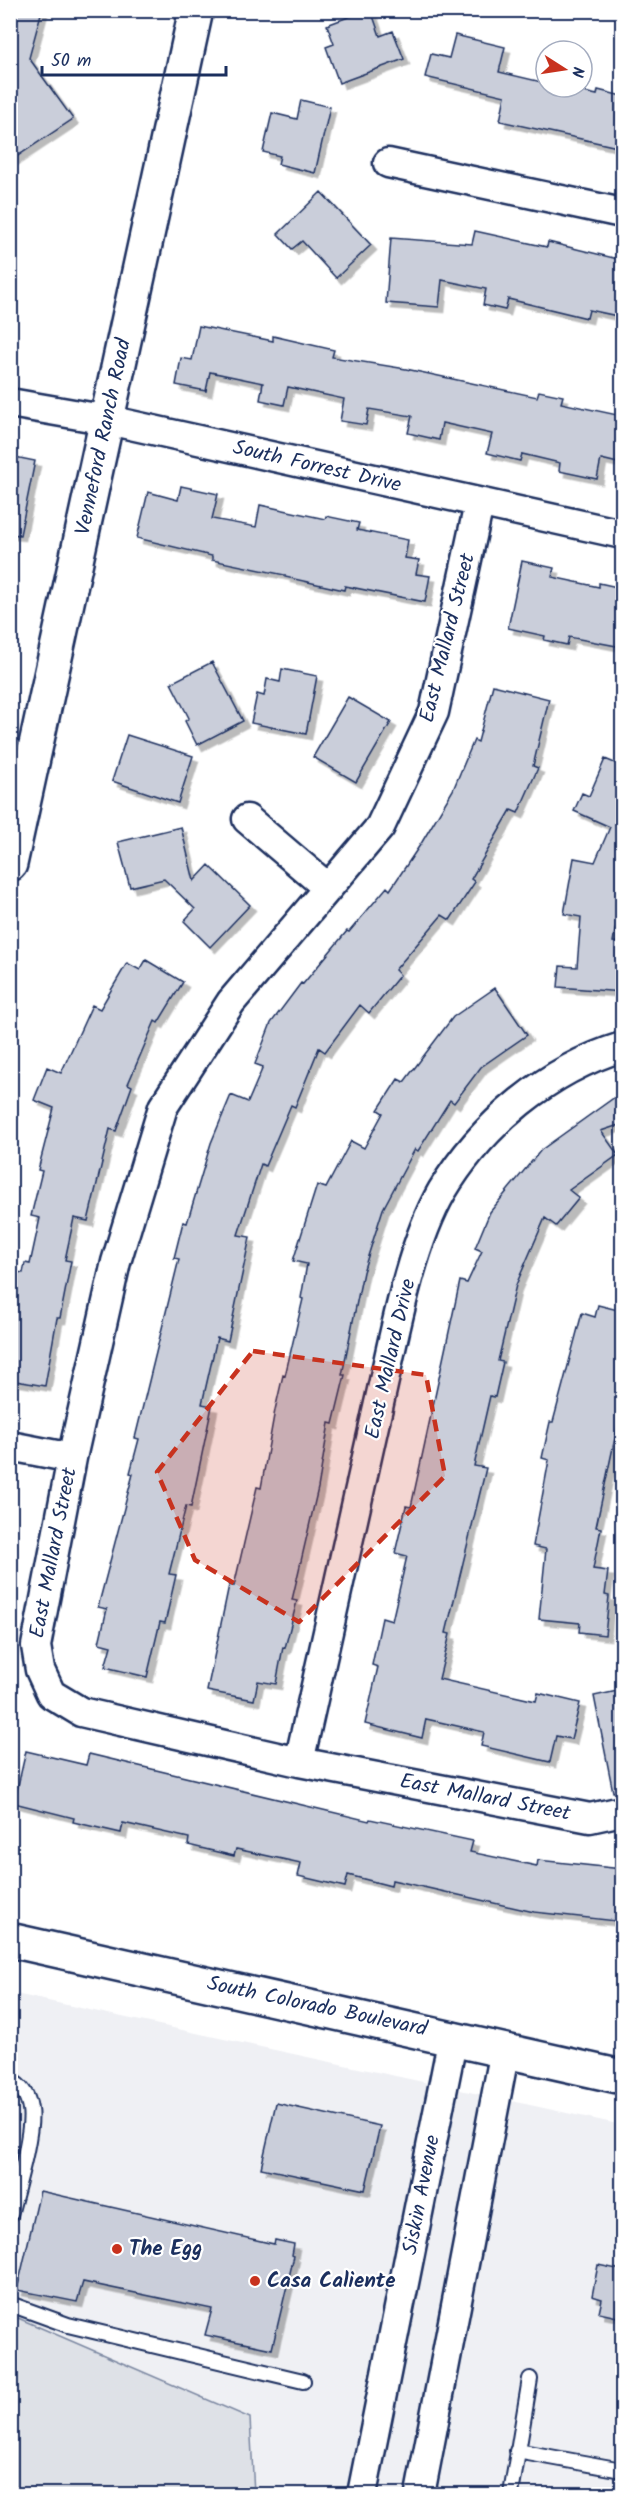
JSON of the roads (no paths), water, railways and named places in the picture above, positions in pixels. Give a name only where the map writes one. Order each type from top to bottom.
[{"type":"street","name":"Venneford Ranch Road","points":[[10,864],[196,10]]},
{"type":"street","points":[[388,163],[622,213]]},
{"type":"street","name":"South Forrest Drive","points":[[10,403],[108,420],[622,534]]},
{"type":"street","name":"East Mallard Street","points":[[479,504],[434,712],[380,827],[231,1002],[163,1107],[116,1262],[72,1458],[36,1646],[40,1670],[51,1695],[81,1712],[299,1762],[590,1818],[622,1811]]},
{"type":"street","points":[[247,819],[328,888]]},
{"type":"street","name":"East Mallard Drive","points":[[299,1762],[396,1327],[417,1248],[442,1191],[483,1135],[550,1078],[603,1053],[622,1047]]},
{"type":"street","points":[[10,1446],[72,1458]]},
{"type":"street","name":"South Colorado Boulevard","points":[[10,1940],[622,2076]]},
{"type":"street","name":"Siskin Avenue","points":[[362,2494],[453,2037]]},
{"type":"street","points":[[420,2494],[505,2050]]},
{"type":"lane","points":[[10,2080],[24,2091],[31,2111],[30,2126],[10,2216]]},
{"type":"lane","points":[[10,2304],[68,2325],[303,2381]]},
{"type":"lane","points":[[511,2494],[530,2379]]},
{"type":"lane","points":[[517,2451],[622,2470]]},
{"type":"place","name":"The Egg","points":[[117,2249]]},
{"type":"place","name":"Casa Caliente","points":[[255,2281]]}]
